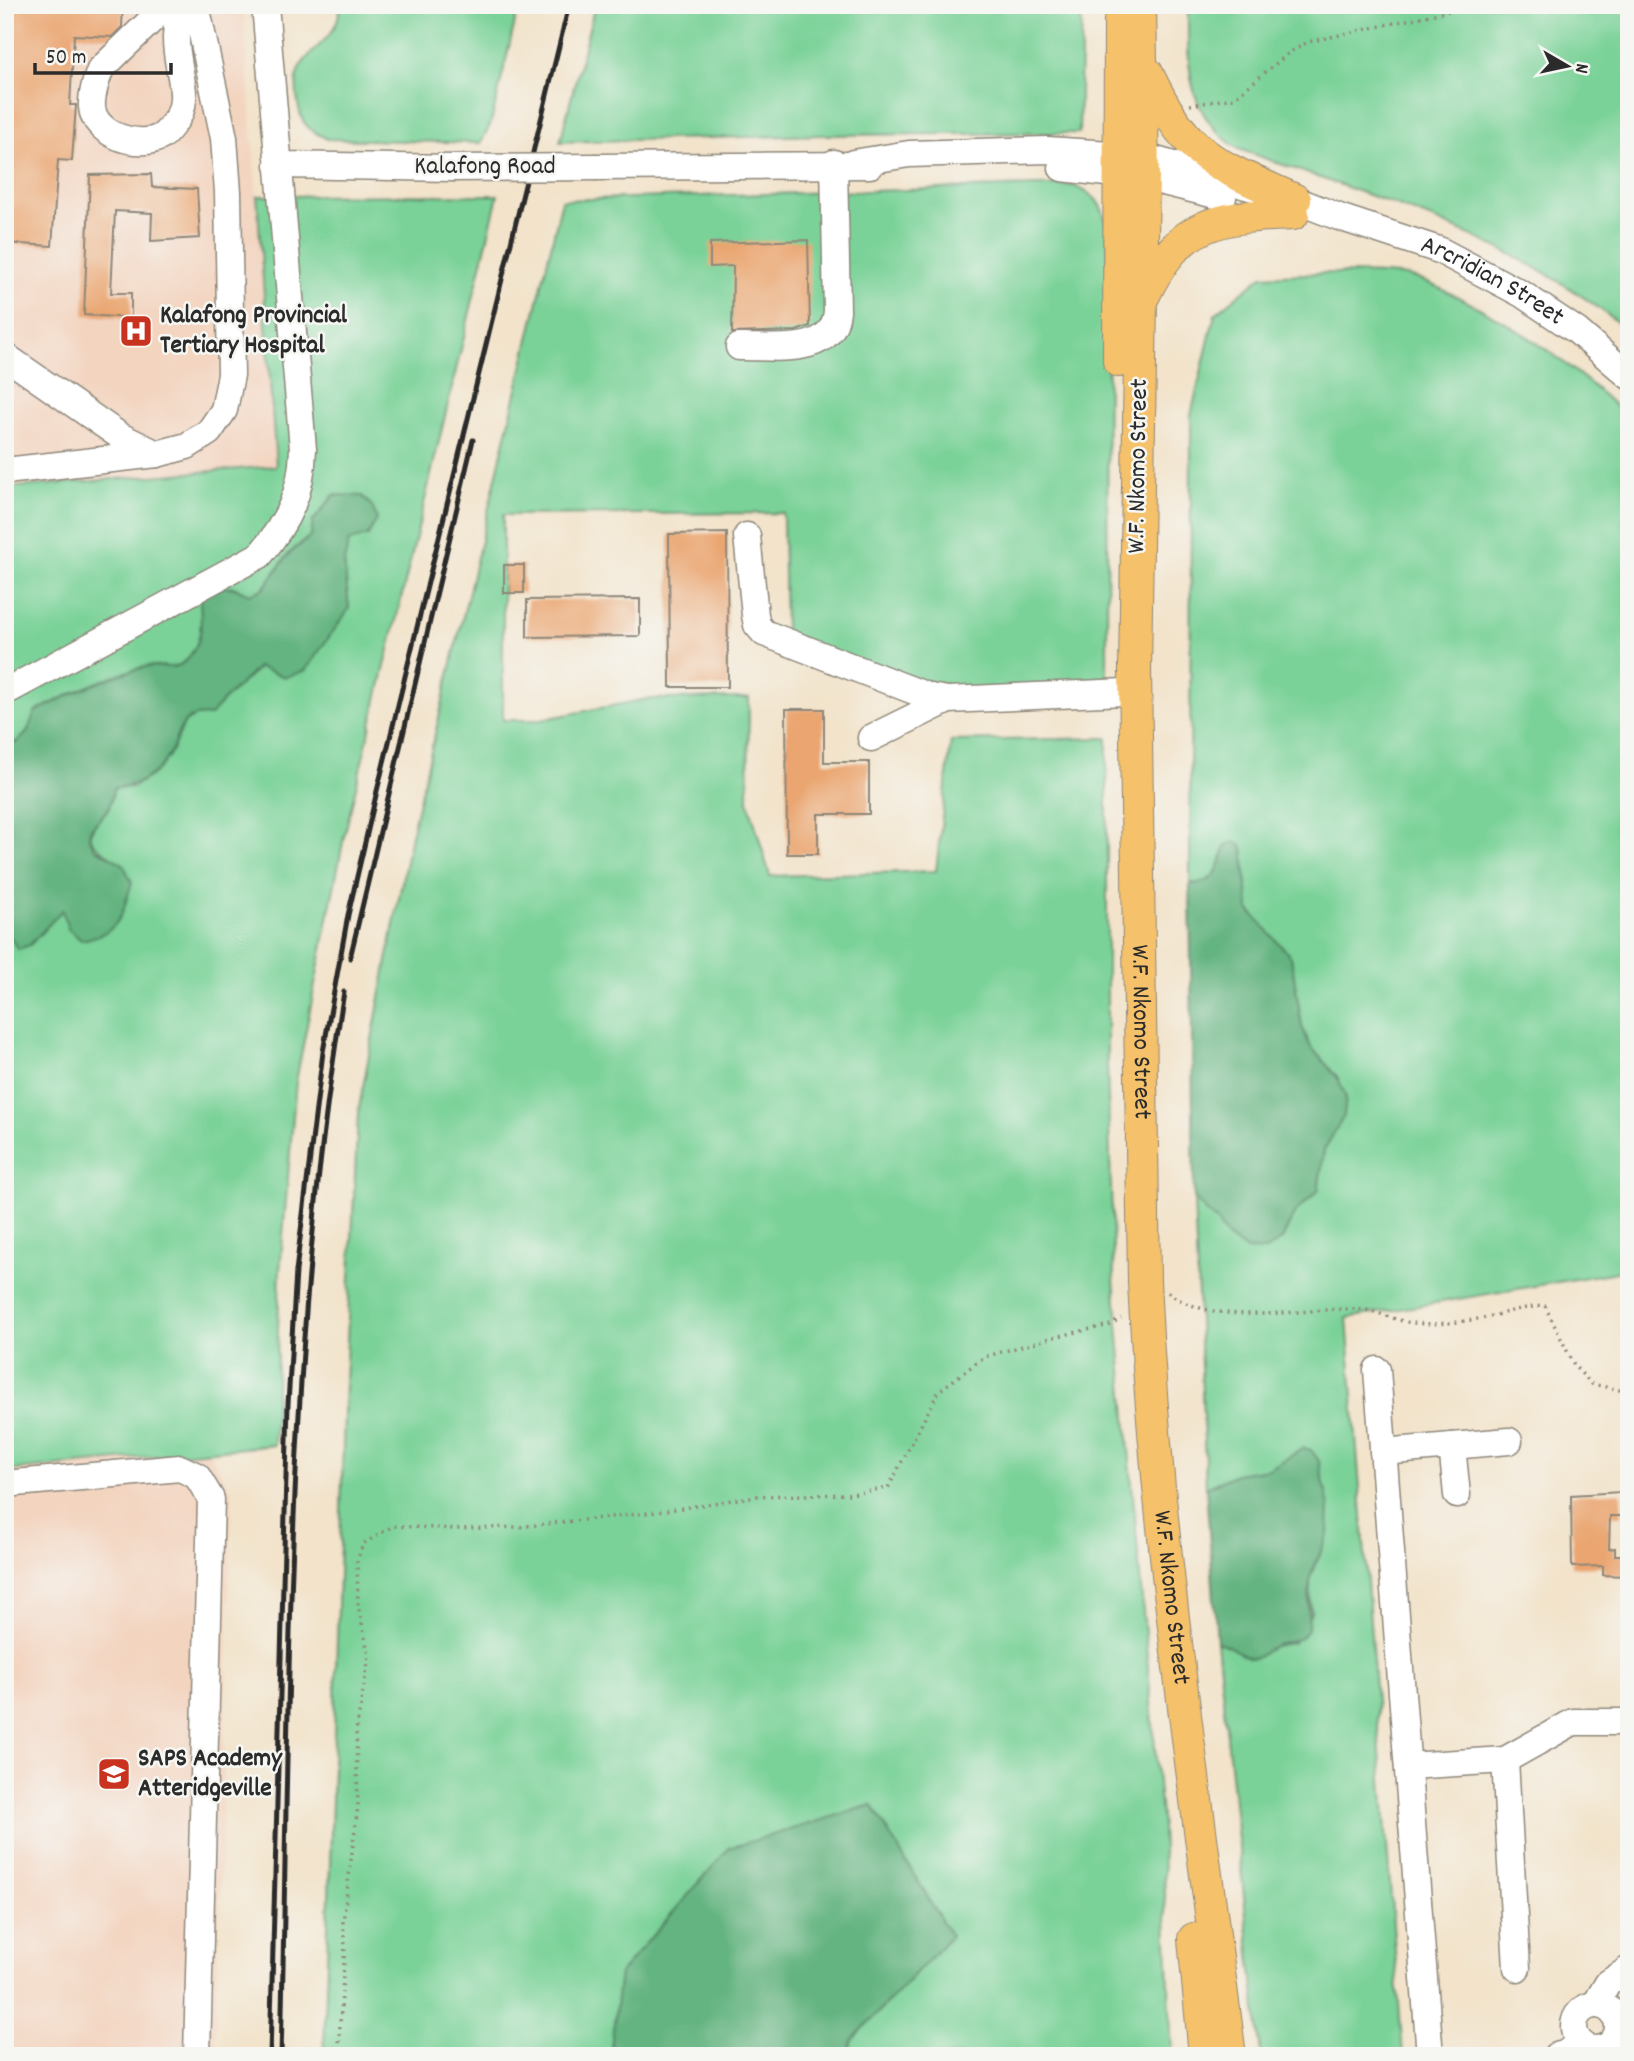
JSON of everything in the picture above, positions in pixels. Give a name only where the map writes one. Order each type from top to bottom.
[{"type":"main road","name":"W.F. Nkomo Street","points":[[1120,5],[1141,300],[1130,691]]},
{"type":"main road","name":"W.F. Nkomo Street","points":[[1140,5],[1142,62],[1131,165],[1130,691],[1140,1296],[1146,1468],[1205,2056]]},
{"type":"main road","points":[[1142,62],[1164,110],[1199,152],[1294,207]]},
{"type":"main road","points":[[1141,300],[1162,260],[1196,229],[1222,219],[1294,207]]},
{"type":"main road","name":"W.F. Nkomo Street","points":[[1140,1296],[1185,1722],[1230,2056]]},
{"type":"street","points":[[5,692],[260,555],[282,529],[296,502],[302,477],[303,449],[265,5]]},
{"type":"street","points":[[181,6],[174,42],[183,98],[179,114],[162,136],[139,141],[120,137],[103,128],[92,109],[100,70],[181,6]]},
{"type":"street","points":[[5,471],[157,454],[187,446],[209,432],[224,410],[231,375],[228,192],[223,138],[181,6]]},
{"type":"street","points":[[738,347],[814,344],[825,338],[835,325],[843,163]]},
{"type":"street","name":"Kalafong Road","points":[[278,165],[453,168],[843,163],[911,168],[1077,168],[1131,165]]},
{"type":"street","name":"Arcridian Street","points":[[1131,165],[1339,217],[1426,245],[1471,264],[1577,331],[1629,376]]},
{"type":"street","points":[[5,356],[120,436],[157,454]]},
{"type":"street","points":[[747,536],[755,615],[757,625],[764,633],[930,697],[948,700],[1130,691]]},
{"type":"street","points":[[871,738],[948,700]]},
{"type":"street","points":[[1377,1370],[1430,2056]]},
{"type":"street","points":[[1383,1452],[1509,1441]]},
{"type":"street","points":[[1452,1446],[1457,1494]]},
{"type":"street","points":[[5,1484],[180,1468],[197,1476],[211,1499],[197,2056]]},
{"type":"street","points":[[1408,1766],[1504,1760],[1573,1721],[1629,1722]]},
{"type":"street","points":[[1504,1760],[1517,1968]]},
{"type":"street","points":[[1556,2056],[1608,2031],[1608,1983],[1629,1969]]},
{"type":"path","points":[[1164,110],[1234,98],[1290,52],[1308,42],[1475,5]]},
{"type":"path","points":[[338,2056],[345,1946],[343,1922],[358,1806],[356,1731],[369,1657],[358,1605],[357,1561],[363,1544],[393,1526],[457,1529],[519,1527],[588,1521],[757,1496],[852,1494],[888,1488],[939,1391],[985,1357],[1054,1336],[1110,1325],[1140,1296],[1163,1288],[1183,1304],[1213,1311],[1278,1313],[1359,1308],[1413,1323],[1471,1320],[1517,1308],[1545,1306],[1575,1367],[1592,1384],[1629,1392]]},
{"type":"shaded area","name":"Kalafong Provincial Tertiary Hospital","points":[[5,5],[243,5],[276,466],[5,488]]},
{"type":"shaded area","name":"SAPS Academy Atteridgeville","points":[[210,1453],[232,1493],[215,2056],[5,2056],[5,1471]]},
{"type":"green space","points":[[341,5],[519,5],[491,123],[481,143],[327,139],[309,128],[302,118],[299,106],[299,69],[331,32]]},
{"type":"green space","points":[[595,5],[1082,5],[1079,133],[823,135],[560,142]]},
{"type":"green space","points":[[1188,5],[1629,5],[1629,332],[1585,298],[1492,245],[1393,204],[1239,149],[1221,135],[1199,104],[1190,68]]},
{"type":"green space","points":[[1071,185],[1096,200],[1108,227],[1107,687],[945,694],[785,633],[783,513],[503,515],[503,720],[539,720],[647,699],[749,698],[748,800],[770,876],[936,871],[951,741],[1107,738],[1107,1065],[1114,1279],[1162,1828],[1172,2056],[324,2056],[345,1382],[358,1113],[411,835],[562,200]]},
{"type":"green space","points":[[498,195],[344,837],[296,1081],[280,1271],[274,1445],[5,1471],[5,929],[18,949],[30,945],[62,910],[123,864],[95,845],[91,837],[114,788],[134,787],[169,756],[185,722],[197,715],[210,716],[221,702],[259,667],[285,677],[349,609],[344,561],[349,541],[313,521],[311,535],[288,554],[263,589],[250,594],[231,586],[201,598],[199,637],[193,651],[183,663],[173,667],[144,667],[75,692],[35,712],[22,739],[5,743],[5,488],[276,466],[257,196]]},
{"type":"green space","points":[[1325,273],[1401,275],[1442,289],[1528,337],[1590,384],[1629,419],[1629,1270],[1347,1318],[1403,2056],[1261,2056],[1217,1642],[1232,1645],[1249,1658],[1256,1658],[1273,1646],[1293,1643],[1311,1613],[1310,1577],[1328,1535],[1304,1448],[1269,1469],[1236,1474],[1206,1488],[1194,1199],[1217,1222],[1228,1238],[1282,1239],[1295,1212],[1318,1191],[1324,1150],[1343,1116],[1338,1078],[1310,1046],[1302,1027],[1291,957],[1249,910],[1243,847],[1226,845],[1216,873],[1206,881],[1190,884],[1191,415],[1215,314],[1262,276]]},
{"type":"green space","points":[[334,495],[362,496],[372,506],[377,519],[368,536],[349,541],[344,561],[349,609],[305,671],[285,677],[258,667],[210,716],[193,717],[185,722],[168,756],[156,771],[142,781],[114,788],[109,808],[90,830],[89,838],[96,849],[123,864],[132,882],[122,914],[112,928],[81,940],[68,929],[62,910],[30,945],[18,949],[5,929],[5,743],[16,743],[27,733],[35,712],[75,692],[144,667],[173,667],[183,663],[193,651],[199,637],[200,598],[225,587],[250,594],[263,589],[289,554],[311,536],[313,521]]},
{"type":"green space","points":[[1235,842],[1243,847],[1249,910],[1291,957],[1302,1027],[1310,1046],[1338,1078],[1346,1097],[1344,1116],[1324,1150],[1318,1191],[1295,1212],[1282,1239],[1265,1251],[1246,1250],[1228,1238],[1217,1222],[1194,1199],[1190,884],[1206,881],[1216,874],[1226,845]]},
{"type":"green space","points":[[1304,1448],[1311,1450],[1319,1461],[1329,1506],[1328,1535],[1310,1577],[1308,1629],[1300,1638],[1251,1658],[1217,1642],[1206,1488],[1236,1474],[1269,1469]]},
{"type":"green space","points":[[872,1805],[951,1936],[852,2040],[847,2056],[610,2056],[620,1973],[729,1848]]},
{"type":"building","points":[[5,5],[123,5],[122,27],[112,37],[74,35],[70,105],[76,105],[72,161],[58,160],[52,246],[5,243]]},
{"type":"building","points":[[151,174],[152,187],[197,189],[200,238],[151,241],[152,213],[115,211],[111,293],[131,293],[131,318],[84,315],[90,175]]},
{"type":"building","points":[[808,240],[810,326],[796,331],[732,333],[733,266],[710,267],[710,243]]},
{"type":"building","points":[[727,533],[728,687],[670,687],[669,534]]},
{"type":"building","points":[[504,565],[524,565],[524,593],[504,593]]},
{"type":"building","points":[[640,599],[640,636],[527,637],[527,600]]},
{"type":"building","points":[[786,709],[824,709],[824,762],[869,762],[869,814],[818,814],[818,854],[787,854]]},
{"type":"building","points":[[1621,1492],[1622,1516],[1610,1516],[1609,1549],[1615,1548],[1615,1555],[1626,1555],[1626,1576],[1603,1575],[1603,1566],[1572,1567],[1571,1495]]},
{"type":"railway","points":[[270,2056],[288,1404],[296,1271],[323,1052],[348,915],[377,791],[569,5]]},
{"type":"railway","points":[[350,958],[473,440]]},
{"type":"railway","points":[[281,2056],[289,1656],[301,1389],[325,1124],[344,992]]},
{"type":"place","name":"Kalafong Provincial Tertiary Hospital","points":[[136,331]]},
{"type":"place","name":"SAPS Academy Atteridgeville","points":[[114,1774]]}]
